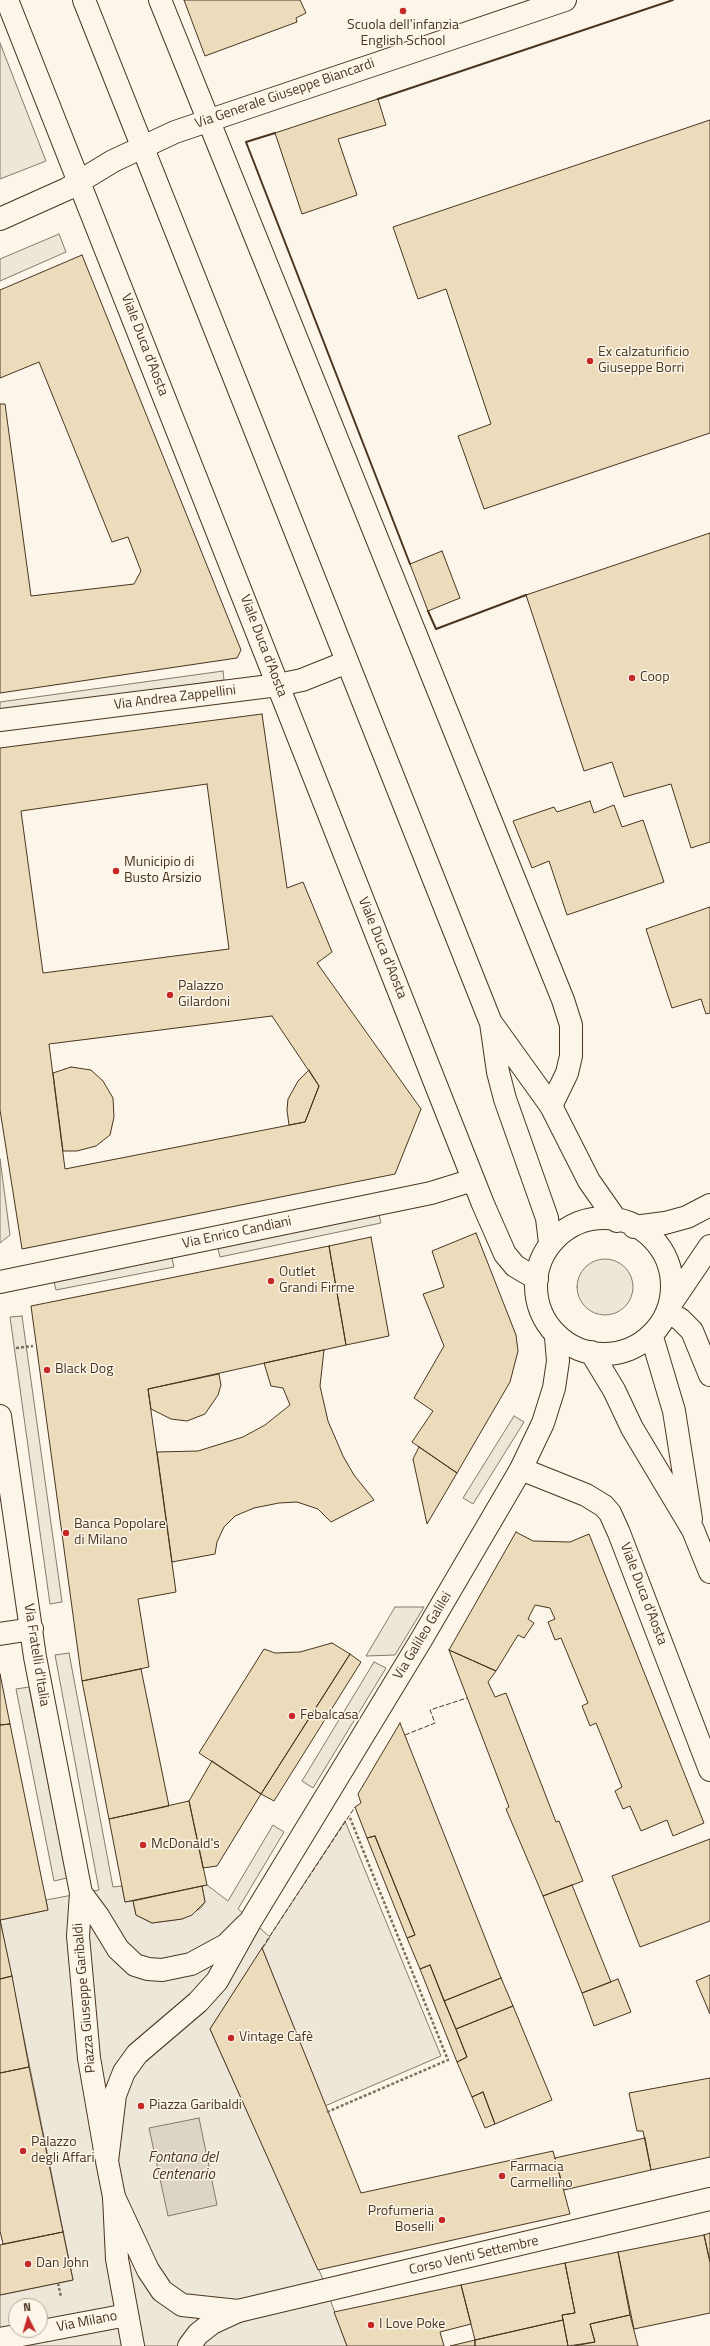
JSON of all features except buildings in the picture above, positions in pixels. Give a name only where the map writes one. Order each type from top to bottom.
[{"type":"street","name":"Viale Duca d'Aosta","points":[[7,0],[51,115],[80,182],[473,1180],[505,1254],[515,1266],[536,1279]]},
{"type":"street","points":[[84,0],[491,1023],[498,1072],[505,1099],[547,1218],[550,1243]]},
{"type":"street","points":[[160,0],[565,1006],[571,1025],[572,1056],[567,1074],[551,1106]]},
{"type":"street","name":"Via Generale Giuseppe Biancardi","points":[[0,219],[80,182],[113,161],[142,146],[208,119],[565,0]]},
{"type":"street","name":"Via Andrea Zappellini","points":[[0,720],[278,685],[302,680],[347,662]]},
{"type":"street","points":[[491,1023],[551,1106],[589,1181],[626,1224],[649,1235],[668,1256],[673,1269],[674,1284],[670,1308]]},
{"type":"street","name":"Via Enrico Candiani","points":[[0,1282],[424,1194],[473,1180]]},
{"type":"street","points":[[710,1205],[687,1217],[665,1223],[626,1224],[589,1220],[576,1224],[550,1243],[542,1254],[536,1279],[539,1309],[556,1337],[574,1348],[591,1352],[616,1351],[634,1346],[652,1337],[710,1246]]},
{"type":"street","points":[[670,1308],[692,1331],[710,1375]]},
{"type":"street","name":"Via Galileo Galilei","points":[[251,1920],[418,1646],[521,1469],[542,1423],[554,1388],[558,1361],[556,1337]]},
{"type":"street","points":[[652,1337],[674,1411],[693,1530]]},
{"type":"street","points":[[591,1352],[614,1390],[632,1428],[693,1530],[710,1572]]},
{"type":"street","name":"Via Fratelli d'Italia","points":[[0,1416],[43,1701],[81,1893]]},
{"type":"street","name":"Viale Duca d'Aosta","points":[[521,1469],[586,1495],[596,1500],[610,1513],[622,1540],[710,1770]]},
{"type":"street","points":[[0,1634],[32,1629]]},
{"type":"street","name":"Piazza Giuseppe Garibaldi","points":[[81,1893],[98,1916],[118,1949],[135,1965],[148,1969],[176,1968],[204,1958],[226,1945],[251,1920]]},
{"type":"street","name":"Piazza Giuseppe Garibaldi","points":[[81,1893],[78,1936],[89,2058],[114,2197],[117,2259],[133,2346]]},
{"type":"street","name":"Piazza Giuseppe Garibaldi","points":[[107,2161],[115,2095],[124,2072],[137,2054],[207,1993],[217,1981],[251,1920]]},
{"type":"street","name":"Piazza Giuseppe Garibaldi","points":[[114,2197],[148,2270],[156,2284],[170,2299],[182,2305],[238,2311]]},
{"type":"street","name":"Corso Venti Settembre","points":[[238,2311],[710,2199]]},
{"type":"street","points":[[189,2346],[198,2334],[212,2323],[238,2311]]},
{"type":"street","name":"Via Milano","points":[[0,2339],[127,2315]]},
{"type":"path","points":[[16,1348],[33,1346]]},
{"type":"path","points":[[327,2112],[448,2060],[349,1814]]},
{"type":"shaded area","points":[[0,43],[46,161],[0,179]]},
{"type":"shaded area","points":[[59,234],[66,252],[0,281],[0,259]]},
{"type":"shaded area","points":[[223,671],[224,680],[0,711],[0,702]]},
{"type":"shaded area","points":[[0,1159],[10,1235],[0,1243]]},
{"type":"shaded area","points":[[378,1211],[381,1223],[220,1257],[217,1244]]},
{"type":"shaded area","points":[[171,1254],[174,1267],[56,1290],[53,1277]]},
{"type":"shaded area","points":[[605,1259],[616,1261],[625,1267],[631,1276],[633,1287],[631,1298],[625,1307],[616,1313],[605,1315],[594,1313],[585,1307],[579,1298],[577,1287],[579,1276],[585,1267],[594,1261]]},
{"type":"shaded area","points":[[22,1316],[62,1602],[50,1604],[10,1317]]},
{"type":"shaded area","points":[[514,1416],[524,1422],[473,1504],[463,1498]]},
{"type":"shaded area","points":[[395,1607],[424,1607],[395,1655],[366,1656]]},
{"type":"shaded area","name":"Piazza Garibaldi","points":[[69,1653],[113,1887],[122,1886],[125,1902],[133,1901],[136,1915],[152,1923],[182,1919],[201,1908],[205,1902],[202,1886],[207,1885],[228,1901],[273,1825],[284,1832],[238,1909],[270,1937],[210,2029],[322,2277],[347,2346],[0,2346],[0,2295],[73,2280],[0,1920],[48,1910],[46,1900],[99,1890],[55,1655]]},
{"type":"shaded area","points":[[374,1662],[386,1668],[313,1788],[302,1781]]},
{"type":"shaded area","points":[[29,1687],[67,1878],[54,1881],[16,1689]]},
{"type":"shaded area","points":[[345,1821],[441,2056],[325,2106],[262,1948]]},
{"type":"water","name":"Fontana del Centenario","points":[[199,2118],[217,2205],[168,2216],[149,2128]]},
{"type":"fence","points":[[405,1735],[435,1723],[430,1710],[467,1698]]},
{"type":"fence","points":[[262,1948],[355,1807]]},
{"type":"wall","points":[[378,99],[673,0]]},
{"type":"wall","points":[[275,133],[246,142],[410,564]]},
{"type":"wall","points":[[428,611],[436,629],[526,595]]},
{"type":"place","name":"Scuola dell'infanzia English School","points":[[403,11]]},
{"type":"place","name":"Ex calzaturificio Giuseppe Borri","points":[[590,361]]},
{"type":"place","name":"Coop","points":[[632,678]]},
{"type":"place","name":"Municipio di Busto Arsizio","points":[[116,871]]},
{"type":"place","name":"Palazzo Gilardoni","points":[[170,995]]},
{"type":"place","name":"Outlet Grandi Firme","points":[[271,1281]]},
{"type":"place","name":"Black Dog","points":[[47,1370]]},
{"type":"place","name":"Banca Popolare di Milano","points":[[66,1533]]},
{"type":"place","name":"Febalcasa","points":[[292,1716]]},
{"type":"place","name":"McDonald's","points":[[143,1845]]},
{"type":"place","name":"Vintage Cafè","points":[[231,2038]]},
{"type":"place","name":"Piazza Garibaldi","points":[[141,2106]]},
{"type":"place","name":"Palazzo degli Affari","points":[[23,2151]]},
{"type":"place","name":"Farmacia Carmellino","points":[[502,2176]]},
{"type":"place","name":"Profumeria Boselli","points":[[442,2220]]},
{"type":"place","name":"Dan John","points":[[28,2264]]},
{"type":"place","name":"I Love Poke","points":[[371,2325]]}]
